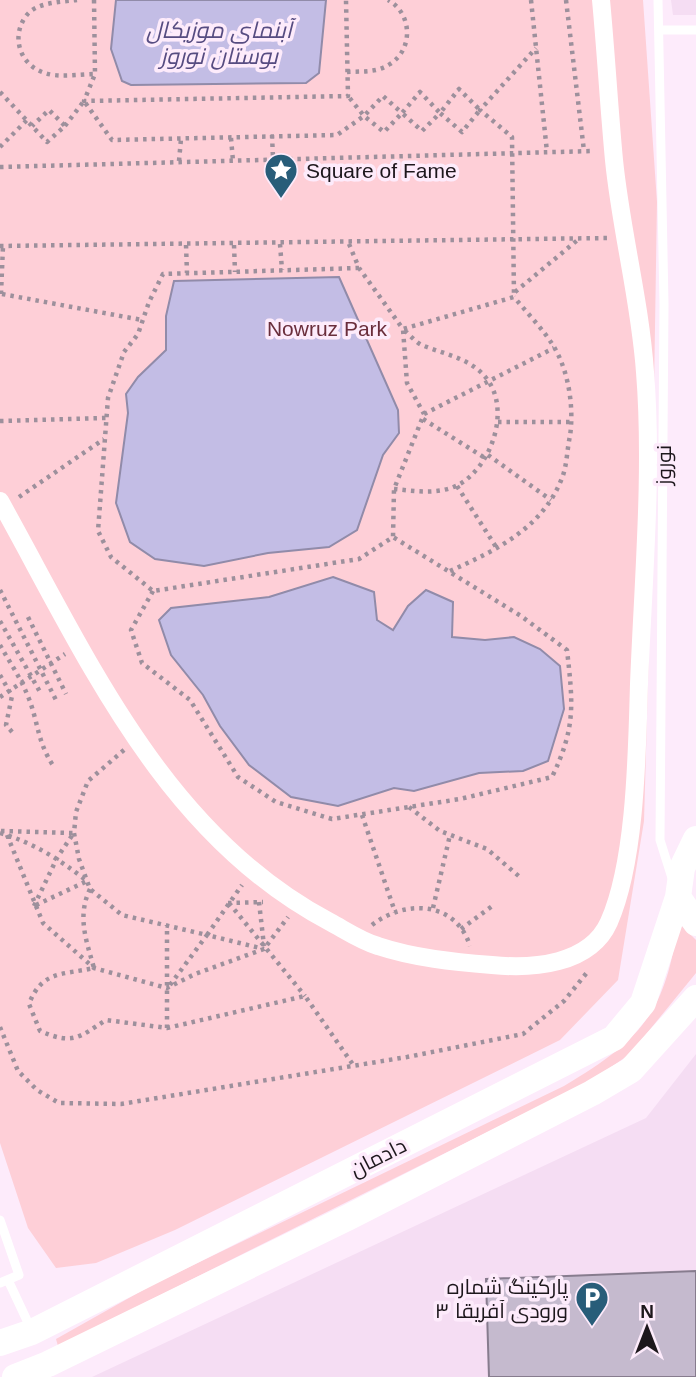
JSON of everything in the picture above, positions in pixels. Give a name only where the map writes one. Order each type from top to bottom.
[{"type":"street","points":[[2,505],[78,646],[136,742],[202,823],[295,904],[376,946],[450,962],[505,966],[558,964],[588,946],[608,926],[625,870],[637,748],[646,504],[646,374],[614,150],[601,0]]},
{"type":"street","name":"دادمان","points":[[0,1343],[32,1332],[614,1038],[643,1003],[678,898],[682,868],[696,839]]},
{"type":"street","points":[[678,898],[696,923]]},
{"type":"street","name":"دادمان","points":[[15,1377],[48,1364],[349,1217],[592,1093],[631,1070],[696,998]]},
{"type":"lane","name":"نوروز","points":[[658,0],[664,304],[660,840],[678,898]]},
{"type":"lane","points":[[660,30],[696,30]]},
{"type":"lane","points":[[0,1220],[19,1275],[4,1282],[32,1332]]},
{"type":"path","points":[[77,0],[42,6],[26,15],[19,32],[20,54],[31,67],[48,74],[95,74]]},
{"type":"path","points":[[0,92],[47,142],[65,126],[84,101],[95,74],[94,0]]},
{"type":"path","points":[[346,0],[348,96],[364,116],[383,132],[420,92],[462,132],[536,48]]},
{"type":"path","points":[[347,72],[376,71],[392,63],[403,50],[408,28],[401,12],[388,0]]},
{"type":"path","points":[[531,0],[547,152]]},
{"type":"path","points":[[566,0],[584,151]]},
{"type":"path","points":[[84,101],[112,140],[337,135],[364,116],[383,96],[422,131],[459,89],[512,137],[514,295],[554,348],[567,381],[572,422],[563,477],[551,500],[531,524],[498,550],[449,572]]},
{"type":"path","points":[[84,101],[348,96]]},
{"type":"path","points":[[32,126],[49,110],[65,126]]},
{"type":"path","points":[[0,147],[27,120]]},
{"type":"path","points":[[272,135],[273,158]]},
{"type":"path","points":[[231,138],[233,161]]},
{"type":"path","points":[[179,161],[181,139]]},
{"type":"path","points":[[0,167],[614,150]]},
{"type":"path","points":[[403,329],[514,295],[580,238]]},
{"type":"path","points":[[143,320],[1,294],[2,246],[349,244],[626,238]]},
{"type":"path","points":[[280,244],[282,270]]},
{"type":"path","points":[[349,244],[359,268],[403,329],[422,346],[447,352],[471,365],[488,381],[498,422],[487,457],[457,486],[430,493],[394,489]]},
{"type":"path","points":[[186,245],[187,273]]},
{"type":"path","points":[[234,245],[235,272]]},
{"type":"path","points":[[359,268],[163,274],[138,334],[124,352],[108,398],[98,531],[111,557],[153,591],[359,559],[393,537]]},
{"type":"path","points":[[403,329],[407,383],[424,416],[551,500]]},
{"type":"path","points":[[393,537],[394,489],[424,416],[554,348]]},
{"type":"path","points":[[0,421],[106,418]]},
{"type":"path","points":[[498,422],[572,422]]},
{"type":"path","points":[[2,505],[105,438]]},
{"type":"path","points":[[457,486],[498,550]]},
{"type":"path","points":[[153,591],[131,630],[142,663],[190,701],[238,777],[276,802],[332,819],[515,789],[552,777],[568,744],[573,705],[567,649],[393,537]]},
{"type":"path","points":[[0,590],[56,700]]},
{"type":"path","points":[[28,617],[66,694]]},
{"type":"path","points":[[0,621],[40,692]]},
{"type":"path","points":[[0,645],[21,683],[37,721],[40,746],[54,767]]},
{"type":"path","points":[[0,696],[78,646]]},
{"type":"path","points":[[0,675],[12,696],[6,725],[13,733]]},
{"type":"path","points":[[136,742],[102,766],[88,781],[80,796],[74,833],[90,889],[122,915],[264,949]]},
{"type":"path","points":[[409,807],[440,831],[486,849],[520,878]]},
{"type":"path","points":[[362,815],[395,912]]},
{"type":"path","points":[[0,832],[74,833]]},
{"type":"path","points":[[0,832],[27,841],[57,858],[87,881]]},
{"type":"path","points":[[34,906],[57,858],[74,833]]},
{"type":"path","points":[[7,835],[43,923],[94,968]]},
{"type":"path","points":[[433,908],[450,835]]},
{"type":"path","points":[[167,988],[253,870]]},
{"type":"path","points":[[253,870],[264,949]]},
{"type":"path","points":[[34,906],[87,881]]},
{"type":"path","points":[[90,889],[83,903],[82,918],[94,968]]},
{"type":"path","points":[[228,903],[305,996],[354,1066]]},
{"type":"path","points":[[295,904],[264,949],[195,974],[167,988],[94,968],[56,974],[36,987],[30,1004],[40,1031],[59,1039],[78,1040],[106,1020],[167,1028],[305,996]]},
{"type":"path","points":[[461,929],[495,904]]},
{"type":"path","points":[[358,937],[378,920],[395,912],[403,909],[433,908],[455,920],[476,964]]},
{"type":"path","points":[[167,925],[167,1028]]},
{"type":"path","points":[[0,1027],[18,1071],[37,1090],[59,1103],[121,1104],[354,1066],[523,1034],[564,1001],[596,962]]},
{"type":"shaded area","points":[[671,0],[696,0],[696,15],[673,15]]},
{"type":"shaded area","points":[[696,1054],[696,1377],[92,1377],[646,1118]]},
{"type":"green space","name":"Nowruz Park","points":[[0,0],[643,0],[657,202],[644,821],[618,980],[560,1040],[175,1230],[96,1263],[56,1268],[28,1228],[0,1143]]},
{"type":"green space","points":[[678,922],[696,940],[696,973],[630,1054],[594,1079],[58,1346],[56,1339],[152,1285],[564,1086],[613,1054],[631,1038],[657,1002],[666,980]]},
{"type":"water","name":"آبنمای موزیکال بوستان نوروز","points":[[116,0],[326,0],[319,73],[306,83],[131,85],[122,81],[111,49]]},
{"type":"water","points":[[339,277],[398,410],[399,433],[383,455],[357,530],[329,547],[268,553],[204,566],[155,559],[130,542],[116,503],[128,413],[126,394],[138,377],[166,350],[166,316],[174,281]]},
{"type":"water","points":[[333,577],[374,592],[377,620],[393,630],[408,606],[426,590],[453,602],[452,637],[485,640],[514,637],[540,649],[560,666],[564,709],[548,761],[523,771],[479,773],[414,791],[394,788],[338,806],[291,797],[249,765],[220,726],[203,695],[171,655],[159,620],[171,608],[269,597]]},
{"type":"building","name":"پارکینگ شماره ۳ ورودی آفریقا","points":[[696,1271],[696,1377],[489,1377],[486,1279]]},
{"type":"place","name":"Square of Fame","points":[[281,200]]},
{"type":"place","name":"پارکینگ شماره ۳ ورودی آفریقا","points":[[592,1328]]}]
